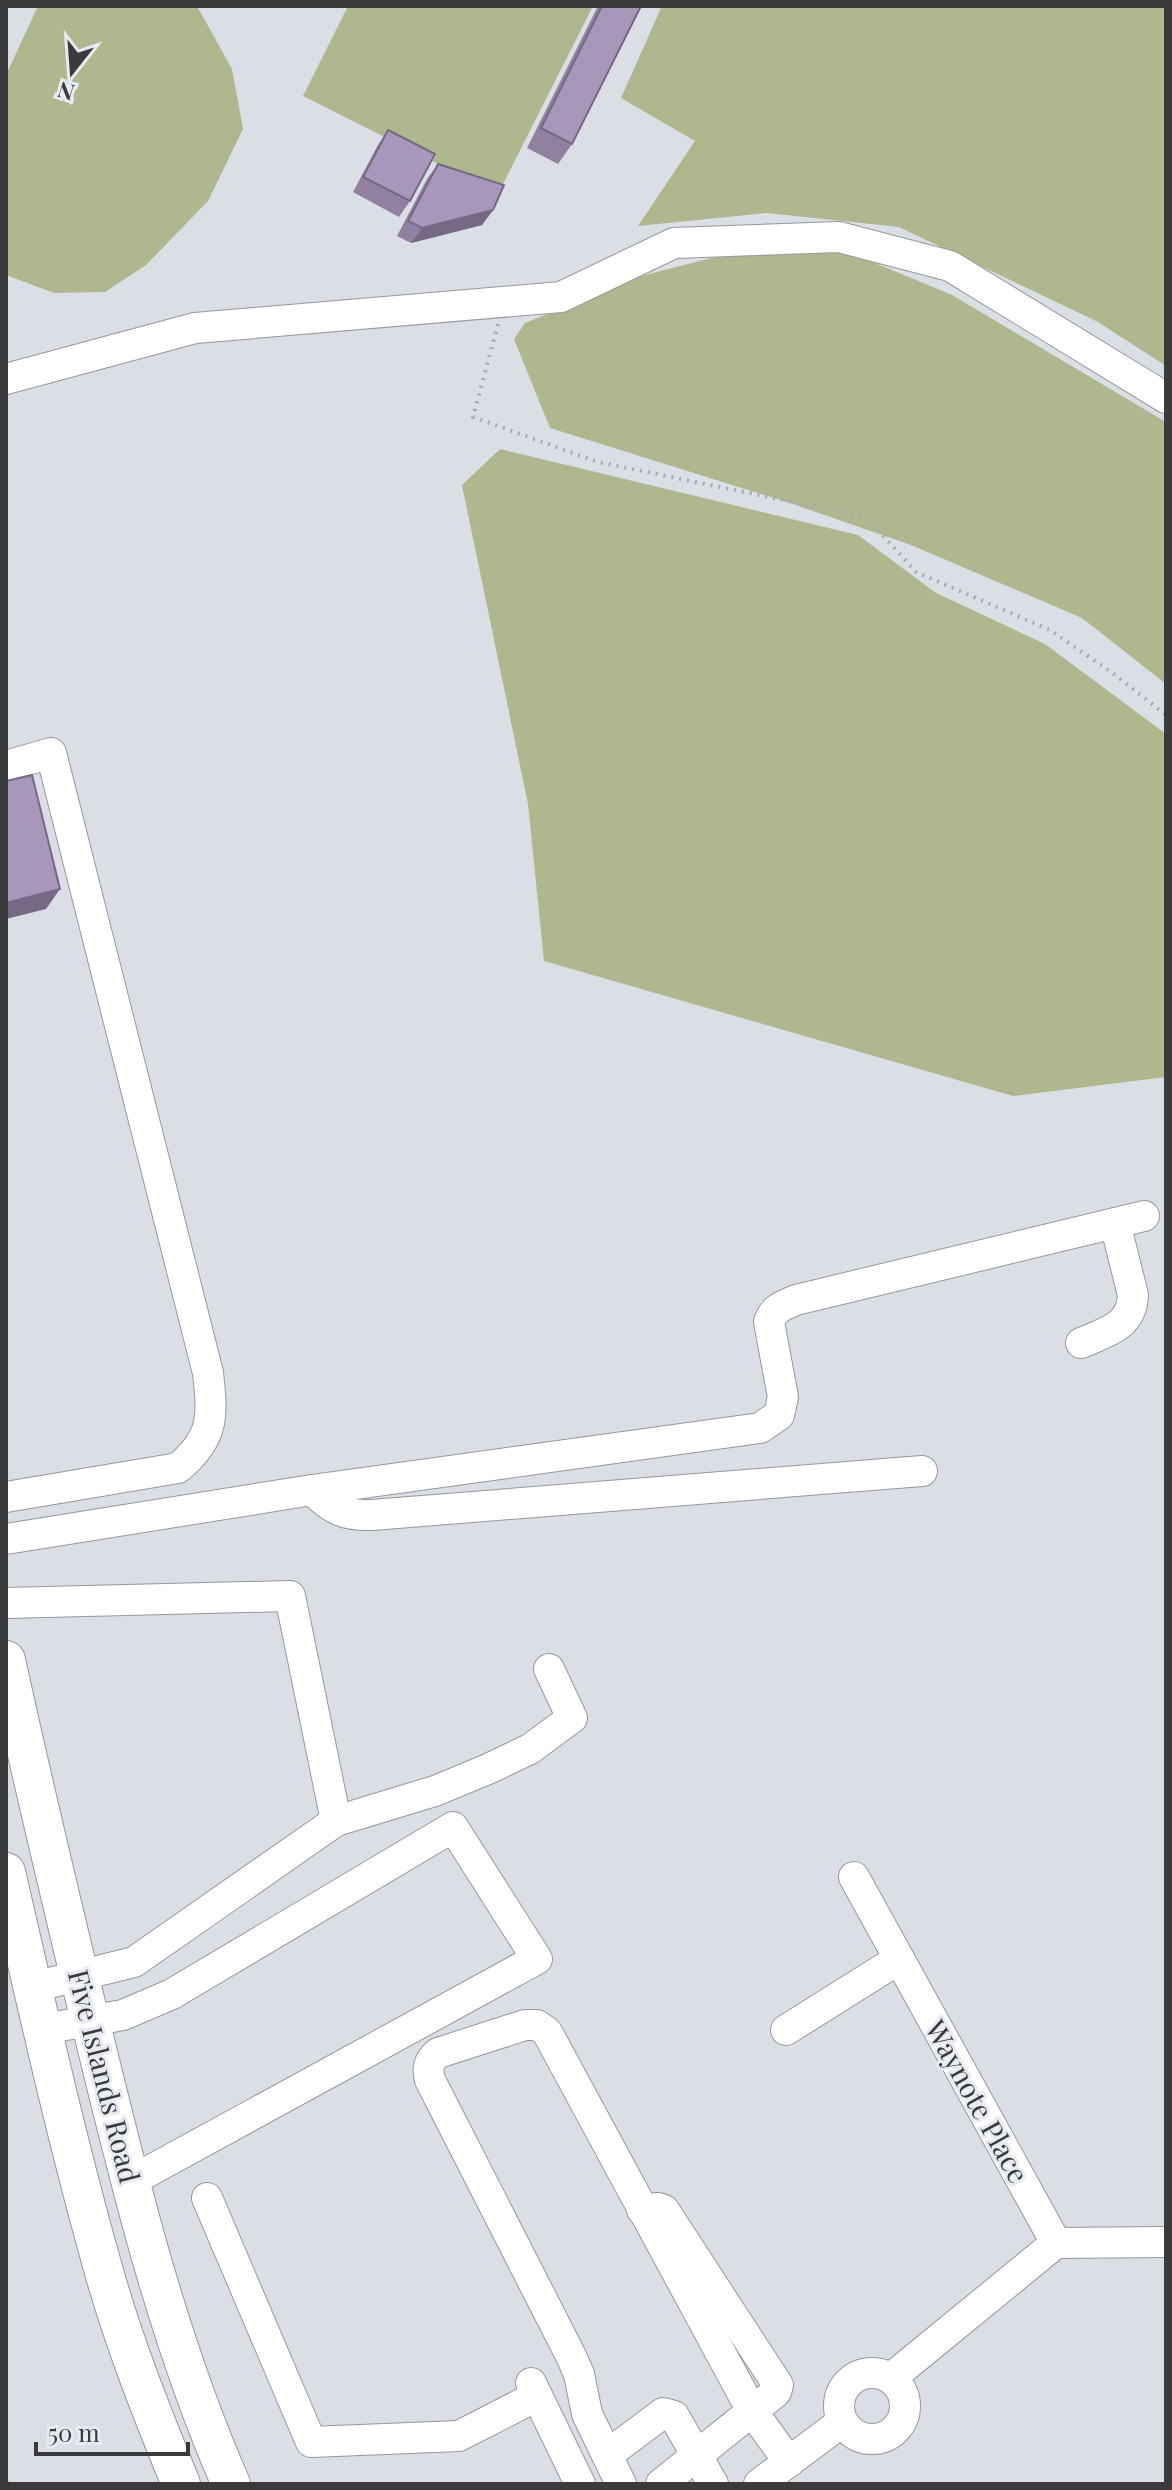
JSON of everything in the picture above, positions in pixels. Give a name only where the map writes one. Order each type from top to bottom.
[{"type":"main road","name":"Five Islands Road","points":[[6,1660],[108,2100],[158,2279],[188,2372],[231,2484]]},
{"type":"main road","name":"Five Islands Road","points":[[6,1872],[101,2264],[143,2392],[181,2484]]},
{"type":"street","points":[[6,379],[195,328],[561,297],[674,243],[839,237],[950,266],[1166,398]]},
{"type":"street","points":[[6,766],[51,753],[205,1358],[212,1408],[208,1433],[197,1452],[178,1468],[6,1497]]},
{"type":"street","points":[[6,1539],[312,1490],[760,1428],[779,1415],[783,1397],[769,1322],[778,1307],[796,1300],[1144,1216]]},
{"type":"street","points":[[1081,1343],[1119,1327],[1133,1307],[1133,1295],[1115,1223]]},
{"type":"street","points":[[312,1490],[340,1513],[372,1515],[922,1471]]},
{"type":"street","points":[[6,1603],[290,1596],[336,1821]]},
{"type":"street","points":[[33,1987],[134,1962],[336,1821],[435,1791],[530,1749],[572,1718],[549,1669]]},
{"type":"street","points":[[43,2029],[123,2015],[172,1994],[453,1827],[537,1959],[131,2181]]},
{"type":"street","name":"Waynote Place","points":[[854,1877],[1056,2243]]},
{"type":"street","points":[[786,2030],[899,1959]]},
{"type":"street","points":[[621,2484],[587,2414],[575,2365],[430,2080],[430,2060],[438,2053],[525,2025],[537,2025],[547,2032],[752,2411],[777,2475],[842,2422]]},
{"type":"street","points":[[207,2198],[311,2442],[459,2436],[534,2389],[580,2484]]},
{"type":"street","points":[[891,2378],[1056,2243],[1166,2242]]},
{"type":"street","points":[[869,2372],[891,2378],[902,2389],[907,2407],[902,2424],[885,2438],[859,2438],[842,2422],[838,2404],[848,2382],[869,2372]]},
{"type":"street","points":[[661,2484],[752,2411]]},
{"type":"street","points":[[607,2455],[663,2413],[669,2413],[674,2416],[713,2484]]},
{"type":"street","points":[[554,2432],[587,2414]]},
{"type":"path","points":[[504,303],[473,417],[598,462],[866,517],[916,572],[1050,630],[1166,715]]},
{"type":"green space","points":[[38,6],[197,6],[232,69],[243,129],[208,201],[146,265],[105,292],[54,293],[6,275],[6,75]]},
{"type":"green space","points":[[348,6],[593,6],[498,194],[303,96]]},
{"type":"green space","points":[[1166,6],[1166,366],[1098,322],[899,227],[767,213],[638,226],[695,141],[621,98],[661,8]]},
{"type":"green space","points":[[839,248],[952,295],[1166,422],[1166,684],[1082,618],[911,545],[790,503],[550,428],[514,339],[525,323],[645,275],[731,253]]},
{"type":"green space","points":[[500,449],[858,535],[936,593],[1045,644],[1166,734],[1166,1077],[1013,1096],[544,961],[528,804],[462,485]]},
{"type":"building","points":[[602,6],[641,6],[572,144],[541,128]]},
{"type":"building","points":[[388,130],[435,154],[410,201],[363,177]]},
{"type":"building","points":[[438,164],[504,185],[493,210],[422,228],[408,221]]},
{"type":"building","points":[[32,775],[60,889],[6,903],[6,781]]}]
